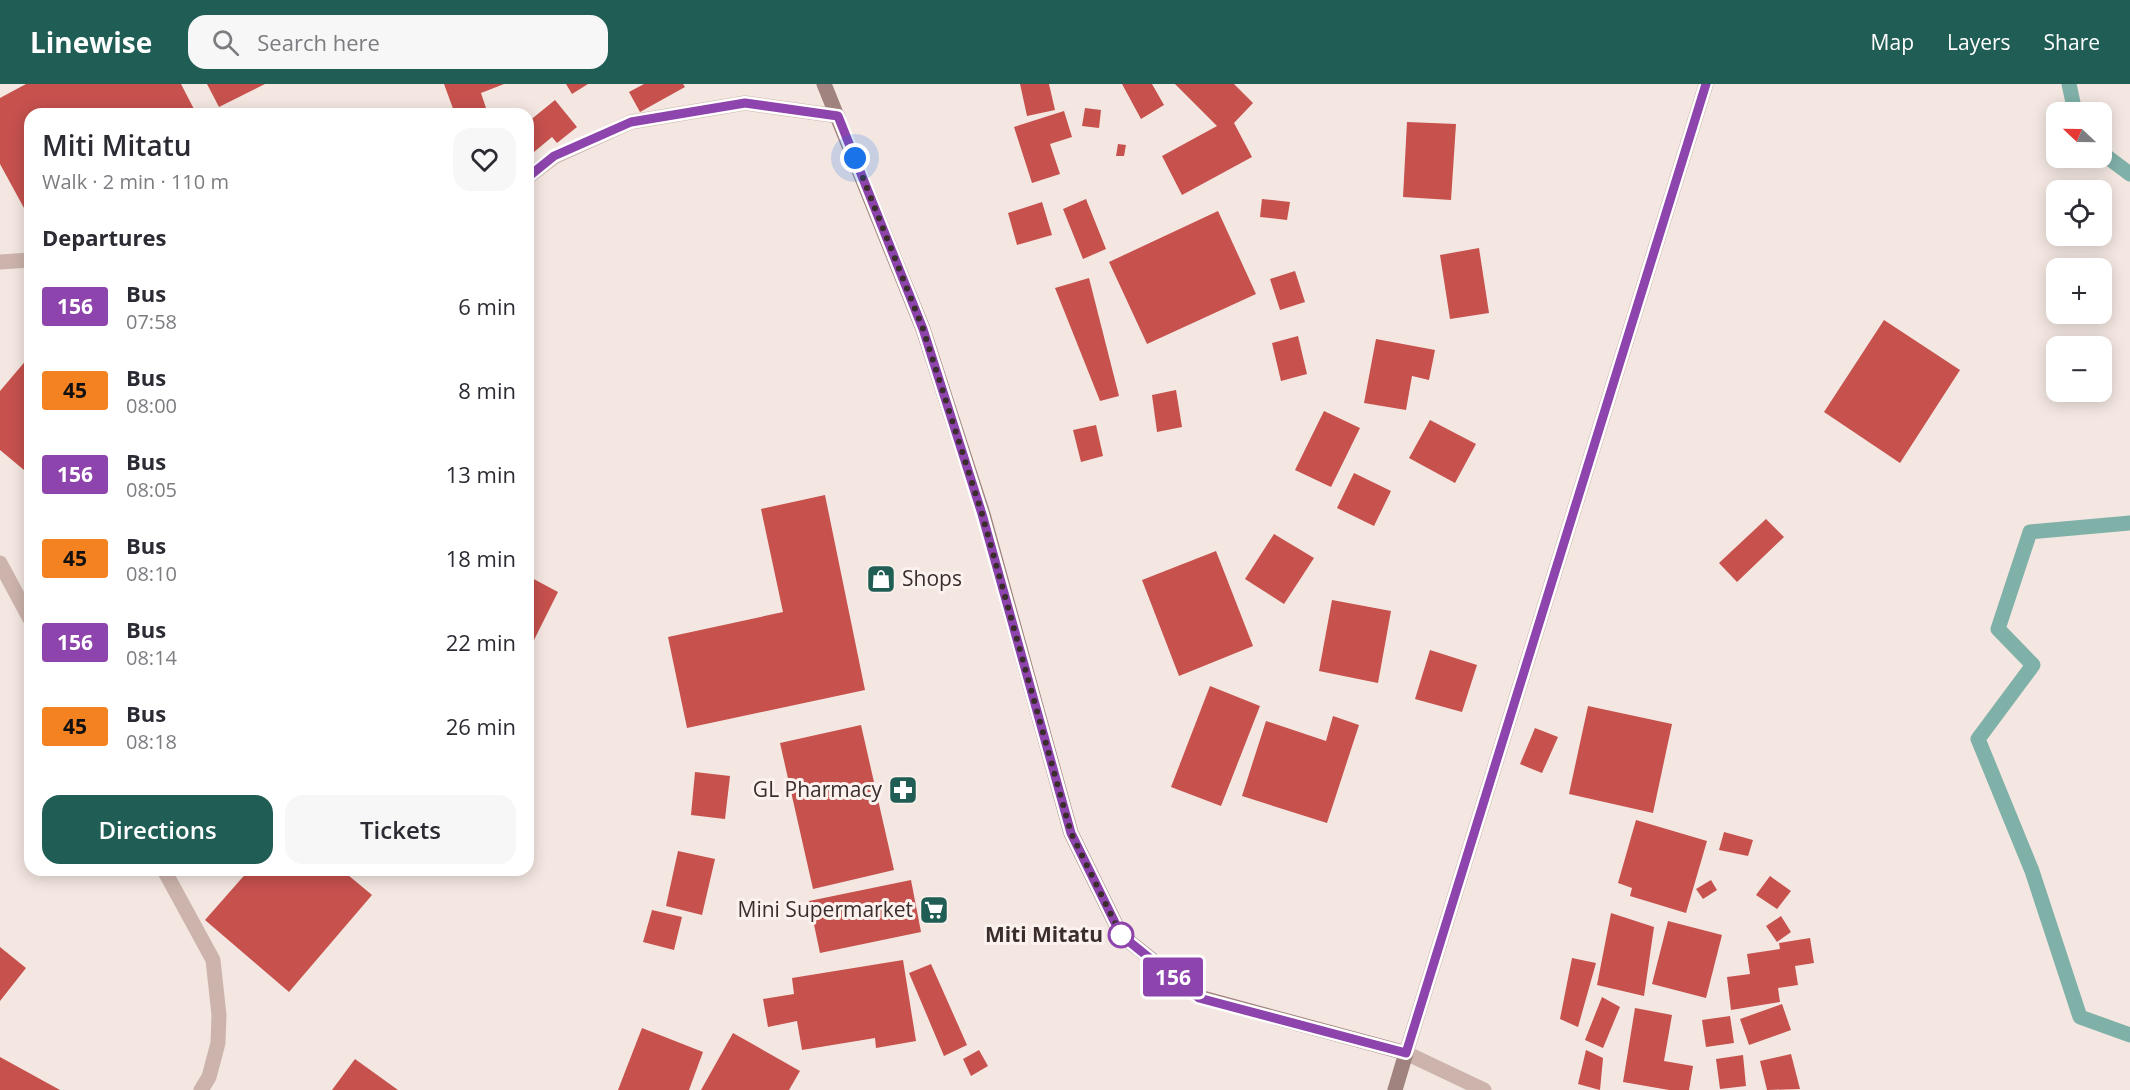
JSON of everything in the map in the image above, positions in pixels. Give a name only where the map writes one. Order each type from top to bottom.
[{"type":"main road","points":[[824,84],[923,329],[982,514],[1071,833],[1121,935],[1199,998],[1406,1053],[1395,1090]]},
{"type":"street","points":[[1484,1090],[1406,1053],[1706,84]]},
{"type":"street","points":[[534,172],[554,156],[631,122],[745,103],[838,116]]},
{"type":"street","points":[[0,262],[24,260]]},
{"type":"street","points":[[0,563],[24,608]]},
{"type":"street","points":[[167,876],[213,960],[219,1015],[218,1043],[209,1077],[201,1090]]},
{"type":"building","points":[[26,84],[181,84],[193,108],[24,108],[24,208],[0,164],[0,98]]},
{"type":"building","points":[[207,84],[265,84],[219,107]]},
{"type":"building","points":[[444,84],[504,84],[481,93],[486,108],[453,108]]},
{"type":"building","points":[[566,84],[588,84],[572,94]]},
{"type":"building","points":[[644,84],[683,84],[685,87],[640,112],[629,92]]},
{"type":"building","points":[[1020,84],[1049,84],[1055,110],[1027,116]]},
{"type":"building","points":[[1122,84],[1152,84],[1164,105],[1141,119]]},
{"type":"building","points":[[1175,84],[1234,84],[1253,103],[1234,123],[1252,157],[1182,195],[1162,156],[1217,126]]},
{"type":"building","points":[[555,100],[577,127],[557,143],[552,137],[534,152],[534,117]]},
{"type":"building","points":[[1085,108],[1101,110],[1099,128],[1082,126]]},
{"type":"building","points":[[1064,111],[1072,137],[1050,144],[1060,174],[1032,183],[1014,127]]},
{"type":"building","points":[[1407,122],[1456,124],[1451,200],[1403,197]]},
{"type":"building","points":[[1118,144],[1126,145],[1124,156],[1116,156]]},
{"type":"building","points":[[1086,199],[1106,249],[1083,259],[1063,209]]},
{"type":"building","points":[[1262,199],[1290,202],[1287,220],[1260,217]]},
{"type":"building","points":[[1042,202],[1052,235],[1017,245],[1008,213]]},
{"type":"building","points":[[1218,211],[1256,294],[1147,344],[1109,262]]},
{"type":"building","points":[[1479,248],[1489,313],[1450,319],[1440,255]]},
{"type":"building","points":[[1295,271],[1305,302],[1280,310],[1270,279]]},
{"type":"building","points":[[1089,278],[1119,396],[1100,401],[1055,288]]},
{"type":"building","points":[[1884,320],[1960,370],[1900,463],[1824,412]]},
{"type":"building","points":[[1298,336],[1307,374],[1281,381],[1272,343]]},
{"type":"building","points":[[1376,339],[1435,350],[1429,380],[1412,376],[1406,410],[1364,403]]},
{"type":"building","points":[[24,363],[24,470],[0,450],[0,391]]},
{"type":"building","points":[[1176,390],[1182,427],[1157,432],[1152,395]]},
{"type":"building","points":[[1324,411],[1360,428],[1331,487],[1295,470]]},
{"type":"building","points":[[1430,420],[1476,444],[1455,483],[1409,458]]},
{"type":"building","points":[[1096,425],[1103,456],[1081,462],[1073,430]]},
{"type":"building","points":[[1354,473],[1391,491],[1374,526],[1337,508]]},
{"type":"building","points":[[825,495],[865,690],[687,728],[668,637],[783,612],[761,509]]},
{"type":"building","points":[[1766,519],[1784,537],[1737,582],[1719,563]]},
{"type":"building","points":[[1274,534],[1314,558],[1284,604],[1245,579]]},
{"type":"building","points":[[1216,551],[1253,646],[1179,676],[1142,580]]},
{"type":"building","points":[[534,579],[558,592],[534,640]]},
{"type":"building","points":[[1332,600],[1391,611],[1378,683],[1319,671]]},
{"type":"building","points":[[1430,650],[1477,665],[1462,712],[1415,699]]},
{"type":"building","points":[[1210,686],[1260,706],[1221,806],[1171,787]]},
{"type":"building","points":[[1588,706],[1672,724],[1653,813],[1569,794]]},
{"type":"building","points":[[1333,716],[1359,725],[1327,823],[1242,796],[1266,721],[1326,741]]},
{"type":"building","points":[[861,725],[894,870],[813,889],[780,743]]},
{"type":"building","points":[[1535,728],[1558,737],[1542,773],[1520,764]]},
{"type":"building","points":[[695,772],[730,776],[725,819],[691,815]]},
{"type":"building","points":[[1636,820],[1707,841],[1686,913],[1630,896],[1632,888],[1618,883]]},
{"type":"building","points":[[1724,832],[1753,840],[1748,856],[1719,850]]},
{"type":"building","points":[[678,851],[715,859],[702,915],[666,906]]},
{"type":"building","points":[[244,876],[349,876],[372,895],[289,992],[205,920]]},
{"type":"building","points":[[1770,876],[1791,891],[1777,909],[1756,895]]},
{"type":"building","points":[[911,880],[921,932],[820,953],[809,901]]},
{"type":"building","points":[[1711,880],[1717,890],[1703,899],[1696,889]]},
{"type":"building","points":[[652,910],[682,917],[674,950],[643,942]]},
{"type":"building","points":[[1611,913],[1654,927],[1644,996],[1597,985]]},
{"type":"building","points":[[1781,916],[1791,932],[1777,942],[1766,926]]},
{"type":"building","points":[[1668,921],[1722,935],[1706,998],[1652,984]]},
{"type":"building","points":[[1810,938],[1814,963],[1795,966],[1798,985],[1778,988],[1780,1002],[1731,1010],[1727,977],[1750,974],[1747,954],[1780,949],[1779,943]]},
{"type":"building","points":[[0,947],[26,968],[0,1001]]},
{"type":"building","points":[[1572,958],[1596,963],[1578,1027],[1560,1019]]},
{"type":"building","points":[[903,960],[916,1041],[876,1048],[875,1038],[802,1050],[797,1021],[768,1027],[763,999],[794,994],[792,978]]},
{"type":"building","points":[[931,964],[967,1045],[944,1056],[909,973]]},
{"type":"building","points":[[1602,997],[1620,1007],[1603,1048],[1585,1040]]},
{"type":"building","points":[[1782,1004],[1791,1030],[1749,1045],[1740,1019]]},
{"type":"building","points":[[1635,1008],[1672,1015],[1664,1061],[1693,1066],[1689,1090],[1669,1090],[1623,1082]]},
{"type":"building","points":[[1730,1016],[1734,1043],[1706,1047],[1702,1020]]},
{"type":"building","points":[[642,1028],[703,1052],[689,1090],[618,1090]]},
{"type":"building","points":[[733,1033],[800,1071],[789,1090],[701,1090]]},
{"type":"building","points":[[979,1050],[988,1066],[971,1076],[963,1059]]},
{"type":"building","points":[[1586,1050],[1603,1058],[1600,1090],[1578,1084]]},
{"type":"building","points":[[1791,1054],[1800,1089],[1767,1090],[1760,1061]]},
{"type":"building","points":[[1743,1055],[1746,1086],[1720,1089],[1716,1059]]},
{"type":"building","points":[[0,1057],[60,1090],[0,1090]]},
{"type":"building","points":[[355,1059],[398,1090],[332,1090]]},
{"type":"waterway","points":[[2069,84],[2073,102]]},
{"type":"waterway","points":[[2112,160],[2130,174]]},
{"type":"waterway","points":[[2130,523],[2030,532],[1998,629],[2033,665],[1978,739],[2032,871],[2080,1017],[2130,1035]]},
{"type":"bus line","name":"156","points":[[534,172],[554,156],[631,122],[745,103],[838,116],[923,329],[982,514],[1071,833],[1121,935],[1199,998],[1406,1053],[1706,84]]},
{"type":"place","name":"Shops","points":[[881,579]]},
{"type":"place","name":"GL Pharmacy","points":[[903,790]]},
{"type":"place","name":"Mini Supermarket","points":[[934,910]]},
{"type":"place","name":"Miti Mitatu","points":[[1121,935]]},
{"type":"route","points":[[855,158],[923,329],[982,514],[1071,833],[1121,935]]}]
